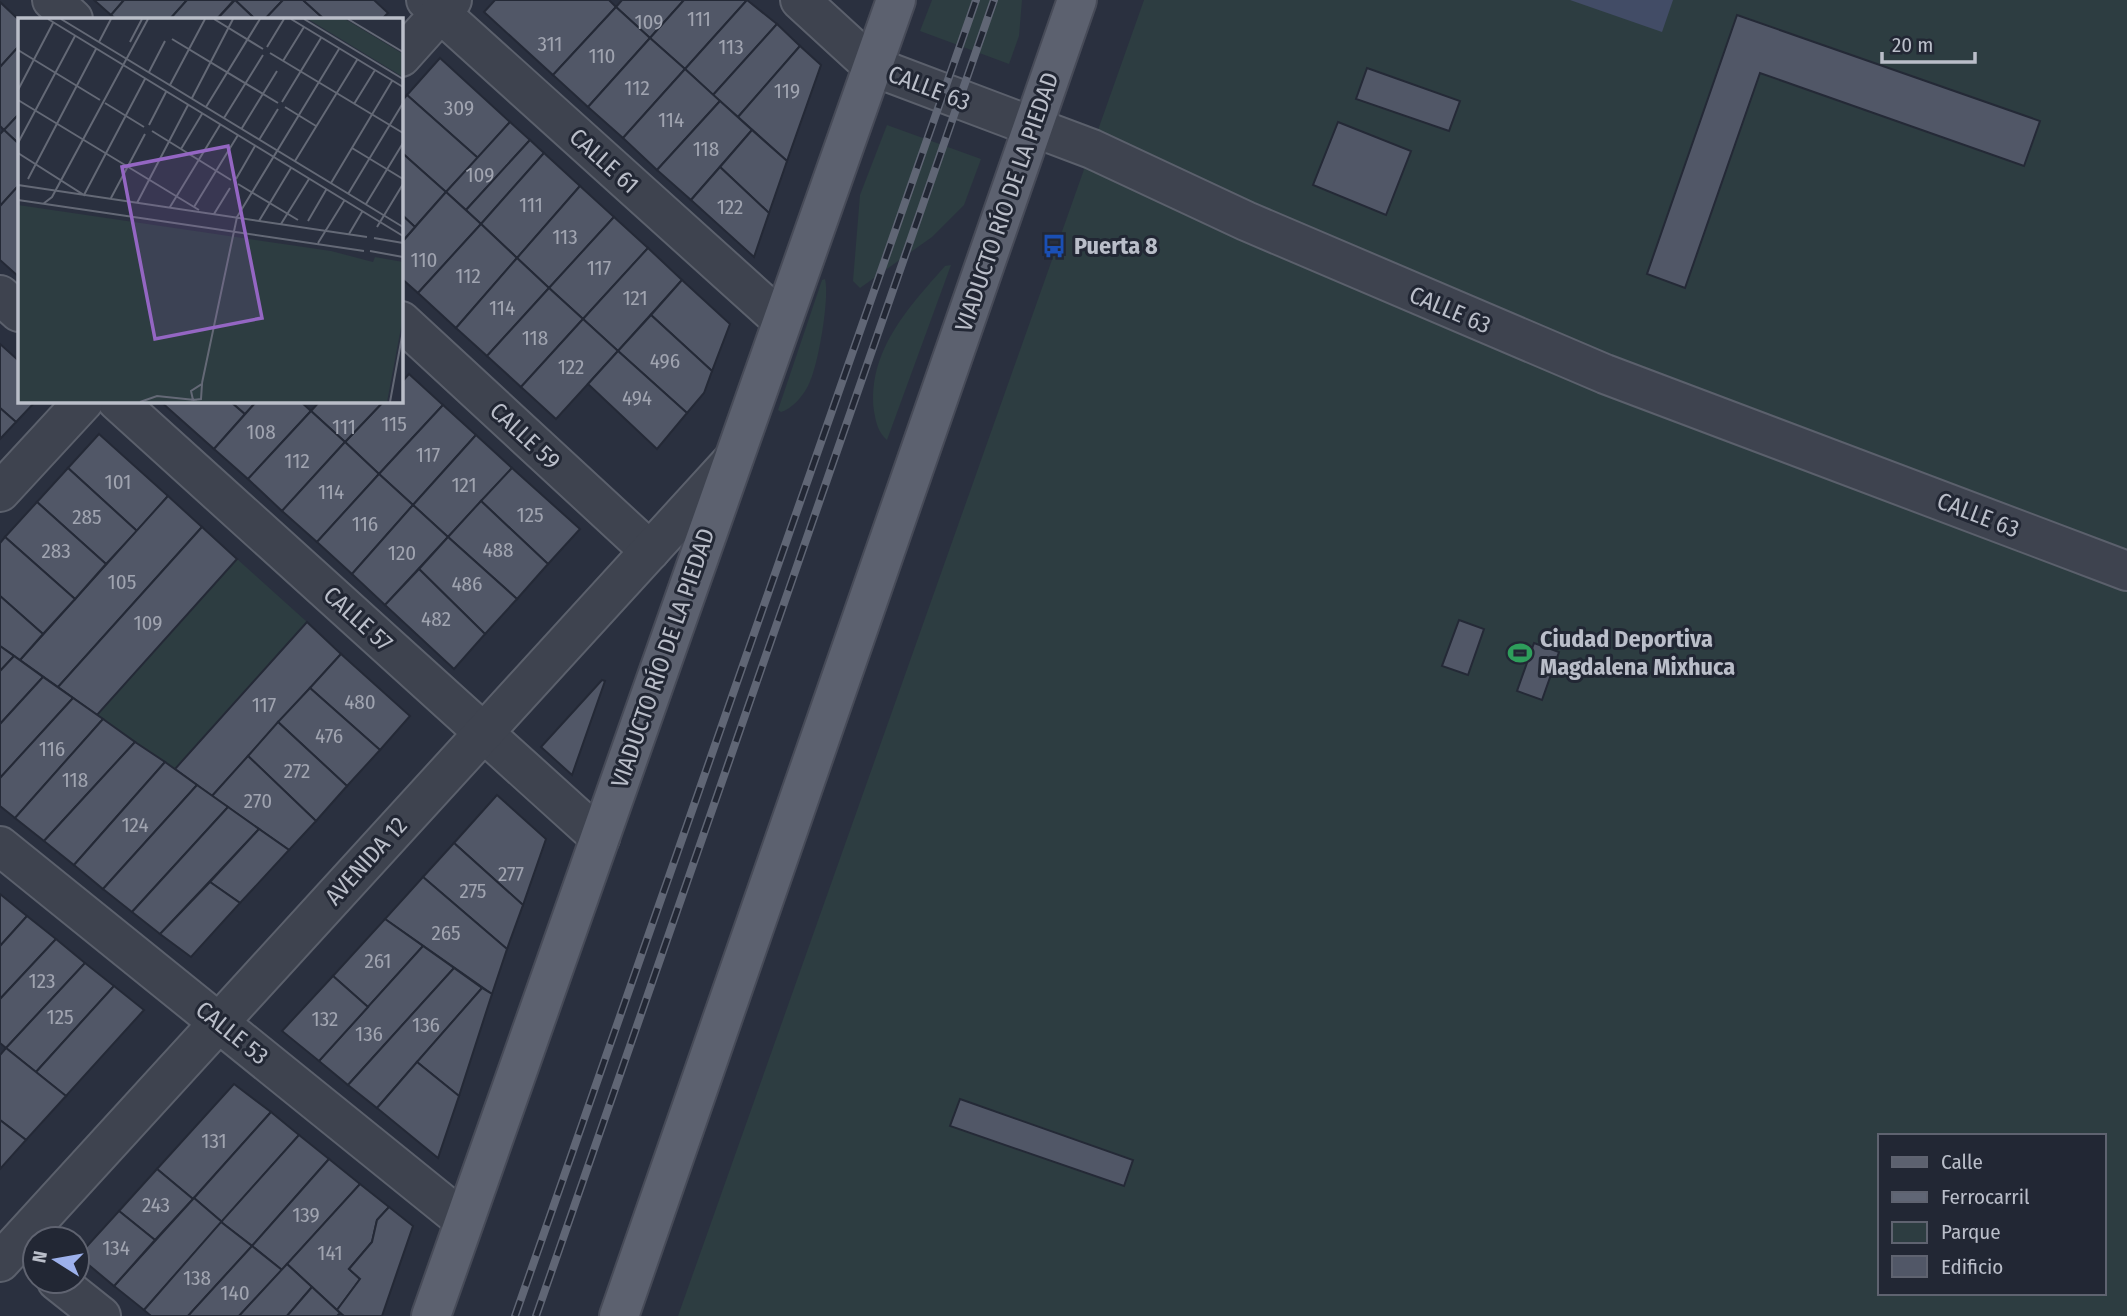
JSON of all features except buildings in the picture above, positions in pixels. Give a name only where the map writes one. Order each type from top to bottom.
[{"type":"main road","name":"VIADUCTO RÍO DE LA PIEDAD","points":[[431,1316],[896,0]]},
{"type":"main road","name":"VIADUCTO RÍO DE LA PIEDAD","points":[[619,1316],[1077,0]]},
{"type":"street","points":[[52,0],[72,18]]},
{"type":"street","name":"CALLE 63","points":[[800,0],[872,66],[1092,149],[1308,248],[1594,369],[2127,571]]},
{"type":"street","points":[[407,50],[440,4]]},
{"type":"street","name":"CALLE 61","points":[[440,4],[506,72],[782,321]]},
{"type":"street","points":[[0,295],[18,311]]},
{"type":"street","name":"CALLE 59","points":[[402,322],[650,551]]},
{"type":"street","points":[[0,492],[83,402]]},
{"type":"street","name":"CALLE 57","points":[[118,402],[600,838]]},
{"type":"street","name":"AVENIDA 12","points":[[12,1252],[733,460]]},
{"type":"street","name":"CALLE 53","points":[[0,846],[464,1221]]},
{"type":"street","points":[[75,1295],[101,1316]]},
{"type":"green space","points":[[932,0],[1022,0],[1019,36],[1009,64],[920,31]]},
{"type":"green space","name":"Ciudad Deportiva Magdalena Mixhuca","points":[[1144,0],[2127,0],[2127,1316],[678,1316]]},
{"type":"green space","points":[[887,125],[981,159],[964,205],[932,237],[860,288],[853,281],[860,195]]},
{"type":"green space","points":[[951,265],[887,440],[881,434],[874,411],[877,369],[893,332],[904,315],[945,266]]},
{"type":"green space","points":[[825,279],[824,316],[812,377],[800,398],[781,412],[778,410],[822,280]]},
{"type":"green space","points":[[237,559],[307,622],[175,769],[97,715]]},
{"type":"water","points":[[1570,0],[1673,0],[1662,32]]},
{"type":"railway","points":[[515,1316],[976,0]]},
{"type":"railway","points":[[536,1316],[994,0]]},
{"type":"place","name":"Puerta 8","points":[[1054,246]]},
{"type":"place","name":"Ciudad Deportiva Magdalena Mixhuca","points":[[1520,653]]}]
